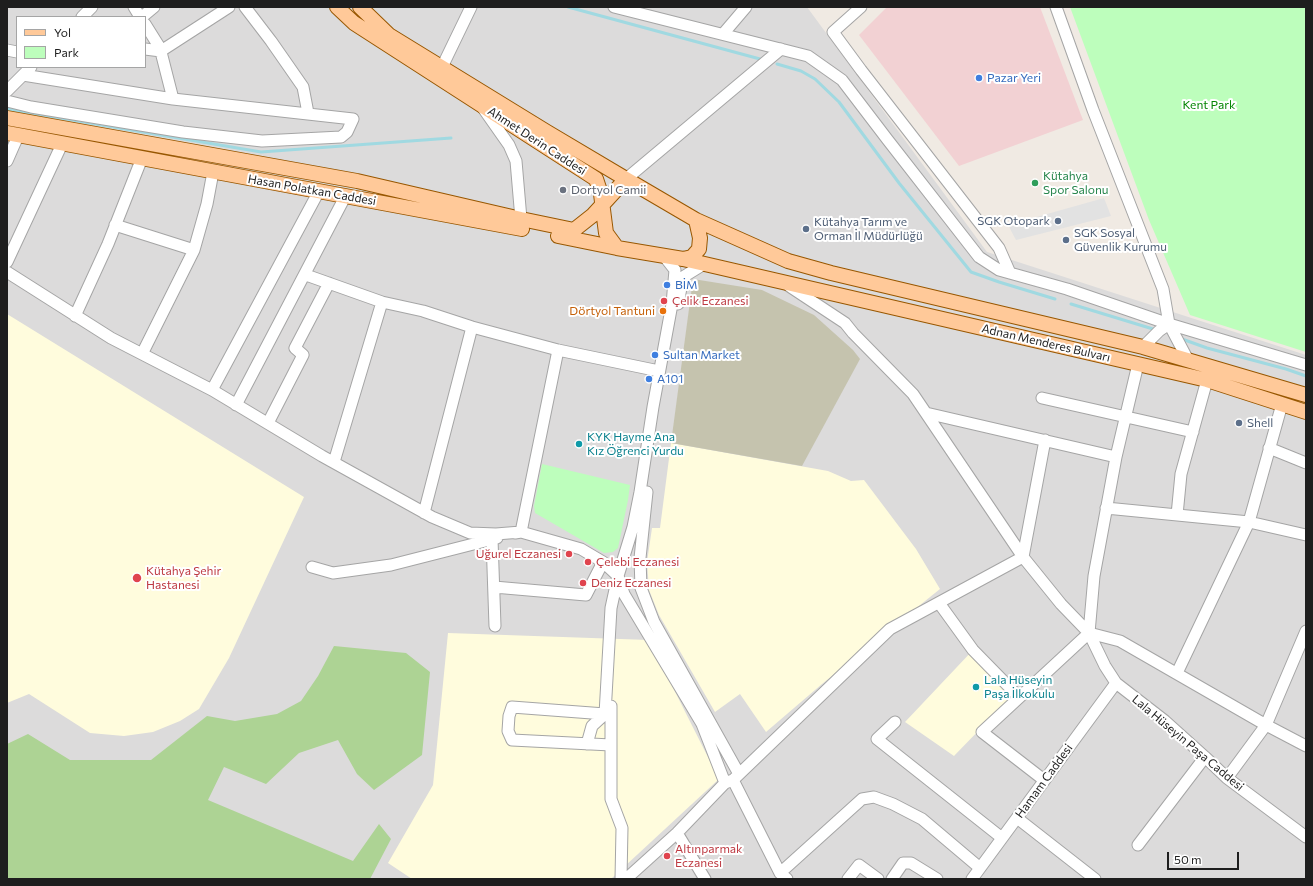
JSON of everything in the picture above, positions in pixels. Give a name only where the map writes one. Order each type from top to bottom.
[{"type":"main road","name":"Ahmet Derin Caddesi","points":[[337,7],[354,23],[596,179],[601,194],[606,234],[617,248]]},
{"type":"main road","name":"Ahmet Derin Caddesi","points":[[360,7],[389,34],[626,179],[696,220],[788,261]]},
{"type":"main road","name":"Hasan Polatkan Caddesi","points":[[7,118],[357,181],[574,230],[593,215],[602,205]]},
{"type":"main road","name":"Hasan Polatkan Caddesi","points":[[13,135],[346,196],[617,248]]},
{"type":"main road","points":[[602,205],[626,179]]},
{"type":"main road","points":[[683,259],[692,256],[699,249],[700,238],[696,220]]},
{"type":"main road","points":[[617,248],[683,259],[784,282]]},
{"type":"main road","name":"Adnan Menderes Bulvarı","points":[[788,261],[831,273],[1143,347],[1306,395]]},
{"type":"main road","name":"Adnan Menderes Bulvarı","points":[[784,282],[1207,380],[1306,412]]},
{"type":"street","points":[[83,16],[92,7]]},
{"type":"street","points":[[134,7],[140,16]]},
{"type":"street","points":[[142,16],[154,7]]},
{"type":"street","points":[[146,49],[161,51],[229,7]]},
{"type":"street","points":[[245,7],[303,87],[308,113]]},
{"type":"street","points":[[442,67],[471,7]]},
{"type":"street","points":[[614,7],[634,9],[808,56],[842,80],[979,257],[999,270],[1067,289],[1169,324],[1306,365]]},
{"type":"street","points":[[723,34],[746,7]]},
{"type":"street","points":[[861,7],[833,32],[999,248],[1010,273]]},
{"type":"street","points":[[1056,7],[1093,110],[1163,289],[1169,324],[1188,360]]},
{"type":"street","points":[[146,26],[161,51],[173,99]]},
{"type":"street","points":[[626,179],[781,49]]},
{"type":"street","points":[[7,91],[30,68]]},
{"type":"street","points":[[7,101],[31,107],[183,132],[262,141],[342,137],[347,132],[353,119],[173,99],[23,75]]},
{"type":"street","points":[[482,106],[509,145],[516,161],[521,219]]},
{"type":"street","points":[[7,161],[13,135]]},
{"type":"street","points":[[7,262],[62,144]]},
{"type":"street","points":[[75,316],[108,244],[142,158]]},
{"type":"street","points":[[142,354],[194,250],[207,204],[213,172]]},
{"type":"street","points":[[212,390],[319,191]]},
{"type":"street","points":[[236,405],[306,275],[346,196]]},
{"type":"street","points":[[115,225],[194,250]]},
{"type":"street","points":[[625,879],[622,828],[611,799],[611,745],[608,715],[611,608],[618,576],[633,527],[659,371],[672,304],[675,270],[664,256]]},
{"type":"street","points":[[704,264],[683,277],[646,497],[640,558],[641,588],[654,622],[733,779],[784,876],[862,799],[874,797],[893,804],[922,819],[979,875]]},
{"type":"street","points":[[7,272],[111,338],[212,390],[424,513],[470,533],[496,534],[521,532],[581,549],[602,562],[618,576],[624,594],[702,724],[733,779]]},
{"type":"street","points":[[306,275],[382,302],[423,311],[472,327],[558,350],[659,371]]},
{"type":"street","points":[[784,282],[845,323],[913,394],[1023,557],[1060,604],[1089,633],[1120,641],[1266,725],[1306,746]]},
{"type":"street","points":[[268,423],[303,355],[295,348],[329,283]]},
{"type":"street","points":[[334,462],[382,302]]},
{"type":"street","points":[[1143,347],[1159,331],[1169,324]]},
{"type":"street","points":[[424,513],[472,327]]},
{"type":"street","points":[[521,532],[558,350]]},
{"type":"street","points":[[1044,780],[982,732],[1089,633],[1094,576],[1106,508],[1116,457],[1138,364]]},
{"type":"street","points":[[1177,515],[1181,474],[1207,380]]},
{"type":"street","points":[[1042,398],[1193,432]]},
{"type":"street","points":[[1177,673],[1249,522],[1282,404]]},
{"type":"street","points":[[926,413],[1116,457]]},
{"type":"street","points":[[1023,557],[1045,440]]},
{"type":"street","points":[[1269,448],[1306,463]]},
{"type":"street","points":[[1106,508],[1249,522],[1306,535]]},
{"type":"street","points":[[312,567],[333,573],[391,565],[521,532]]},
{"type":"street","points":[[492,539],[495,626]]},
{"type":"street","points":[[625,879],[677,833],[890,629],[1023,557]]},
{"type":"street","points":[[623,558],[640,558]]},
{"type":"street","points":[[494,587],[586,595],[602,562]]},
{"type":"street","points":[[587,744],[592,726],[608,715],[617,625],[616,609],[624,594],[641,588]]},
{"type":"street","points":[[939,603],[973,650],[1020,697]]},
{"type":"street","points":[[1227,778],[1266,725],[1306,631]]},
{"type":"street","name":"Lala Hüseyin Paşa Caddesi","points":[[1089,633],[1104,666],[1116,683],[1165,721],[1227,778],[1306,837]]},
{"type":"street","name":"Hamam Caddesi","points":[[979,875],[1002,838],[1116,683]]},
{"type":"street","points":[[608,715],[512,707],[509,716],[508,731],[512,740],[611,745]]},
{"type":"street","points":[[896,722],[877,739],[1002,838]]},
{"type":"street","points":[[1138,844],[1205,757]]},
{"type":"street","points":[[1017,818],[1090,878]]},
{"type":"street","points":[[677,833],[705,879]]},
{"type":"street","points":[[892,879],[904,863],[911,863],[937,879]]},
{"type":"street","points":[[848,879],[859,866],[878,879]]},
{"type":"shaded area","points":[[7,7],[807,7],[987,252],[1306,355],[1306,879],[7,879]]},
{"type":"shaded area","name":"Pazar Yeri","points":[[887,7],[1040,7],[1083,120],[959,166],[859,35]]},
{"type":"shaded area","name":"SGK Otopark","points":[[1104,198],[1111,216],[1016,240],[1008,225]]},
{"type":"shaded area","points":[[693,279],[762,290],[814,315],[853,350],[860,359],[802,466],[671,443]]},
{"type":"shaded area","name":"Kütahya Şehir Hastanesi","points":[[7,314],[304,497],[229,658],[199,709],[180,721],[153,732],[124,736],[90,733],[29,694],[7,703]]},
{"type":"shaded area","points":[[671,443],[828,471],[851,481],[864,480],[916,549],[940,589],[822,684],[766,732],[740,694],[715,712],[659,615],[649,590],[647,562],[652,528],[660,528]]},
{"type":"shaded area","points":[[448,633],[649,640],[719,779],[611,879],[412,879],[388,863],[433,785]]},
{"type":"shaded area","points":[[973,650],[1015,693],[954,756],[905,722]]},
{"type":"green space","name":"Kent Park","points":[[1070,7],[1306,7],[1306,352],[1190,315],[1149,220]]},
{"type":"green space","points":[[542,464],[630,485],[618,548],[613,552],[604,553],[535,513],[534,506]]},
{"type":"green space","points":[[334,646],[406,653],[430,672],[422,755],[374,790],[357,774],[338,740],[299,753],[266,784],[224,767],[208,800],[353,861],[379,824],[391,839],[370,879],[7,879],[7,744],[28,734],[70,760],[151,760],[207,716],[235,721],[277,714],[301,701],[318,676]]},
{"type":"waterway","points":[[568,7],[760,59]]},
{"type":"waterway","points":[[777,64],[801,71],[815,79],[839,102],[899,183],[971,272],[1055,299]]},
{"type":"waterway","points":[[7,109],[261,152],[451,138]]},
{"type":"waterway","points":[[1071,304],[1153,329]]},
{"type":"waterway","points":[[1182,339],[1207,348],[1286,369],[1306,376]]},
{"type":"place","name":"Pazar Yeri","points":[[979,78]]},
{"type":"place","name":"Kütahya Spor Salonu","points":[[1035,183]]},
{"type":"place","name":"Dortyol Camii","points":[[563,190]]},
{"type":"place","name":"SGK Otopark","points":[[1058,221]]},
{"type":"place","name":"Kütahya Tarım ve Orman İl Müdürlüğü","points":[[806,229]]},
{"type":"place","name":"SGK Sosyal Güvenlik Kurumu","points":[[1066,240]]},
{"type":"place","name":"BİM","points":[[667,285]]},
{"type":"place","name":"Çelik Eczanesi","points":[[664,301]]},
{"type":"place","name":"Dörtyol Tantuni","points":[[663,311]]},
{"type":"place","name":"Sultan Market","points":[[655,355]]},
{"type":"place","name":"A101","points":[[649,379]]},
{"type":"place","name":"Shell","points":[[1239,423]]},
{"type":"place","name":"KYK Hayme Ana Kız Öğrenci Yurdu","points":[[579,444]]},
{"type":"place","name":"Uğurel Eczanesi","points":[[569,554]]},
{"type":"place","name":"Çelebi Eczanesi","points":[[588,562]]},
{"type":"place","name":"Kütahya Şehir Hastanesi","points":[[137,578]]},
{"type":"place","name":"Deniz Eczanesi","points":[[583,583]]},
{"type":"place","name":"Lala Hüseyin Paşa İlkokulu","points":[[976,687]]},
{"type":"place","name":"Altınparmak Eczanesi","points":[[667,856]]}]
